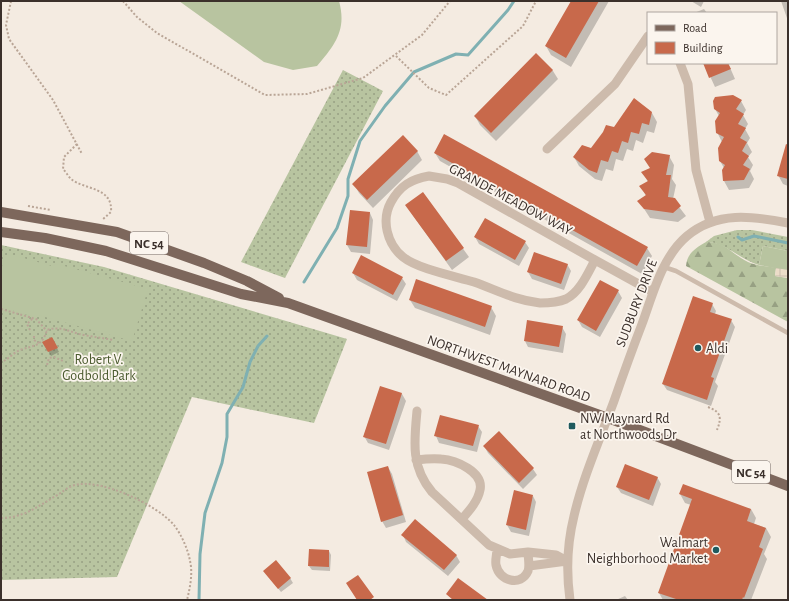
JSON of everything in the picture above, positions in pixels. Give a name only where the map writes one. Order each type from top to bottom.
[{"type":"main road","name":"NORTHWEST MAYNARD ROAD","points":[[1,212],[117,232],[170,250],[247,281],[288,303],[608,418],[788,486]]},
{"type":"main road","name":"NORTHWEST MAYNARD ROAD","points":[[1,232],[53,240],[106,251],[241,294],[288,303]]},
{"type":"street","points":[[547,149],[615,84],[647,37]]},
{"type":"street","points":[[680,64],[688,84],[696,170],[710,222]]},
{"type":"street","name":"GRANDE MEADOW WAY","points":[[595,260],[578,288],[566,299],[541,303],[514,298],[476,283],[416,264],[403,257],[389,238],[385,222],[386,214],[396,194],[403,186],[420,178],[438,176],[458,184],[653,292]]},
{"type":"street","name":"SUDBURY DRIVE","points":[[570,600],[567,561],[577,502],[653,292],[664,266],[677,245],[694,231],[710,222],[734,216],[748,216],[788,223]]},
{"type":"street","points":[[417,411],[413,446],[416,460],[425,483],[489,545],[510,554],[528,552],[556,555],[567,561]]},
{"type":"street","points":[[416,460],[441,458],[468,468],[474,473],[480,481],[480,489],[477,498],[462,519]]},
{"type":"street","points":[[497,549],[495,563],[497,571],[507,579],[519,581],[525,576],[529,566],[528,552]]},
{"type":"street","points":[[529,566],[567,561]]},
{"type":"lane","points":[[664,266],[676,271],[788,333]]},
{"type":"path","points":[[11,1],[6,25],[9,39],[53,100],[82,154]]},
{"type":"path","points":[[123,1],[137,17],[156,33],[265,95],[307,94],[363,78],[396,56],[422,35],[450,1]]},
{"type":"path","points":[[396,56],[428,88],[446,95],[522,26],[536,1]]},
{"type":"path","points":[[77,144],[64,157],[63,169],[72,179],[99,190],[107,198],[110,203],[111,212],[108,217],[102,220]]},
{"type":"path","points":[[1,309],[33,318],[47,330]]},
{"type":"path","points":[[30,330],[27,324],[33,318]]},
{"type":"path","points":[[47,330],[59,328],[84,335],[113,340]]},
{"type":"path","points":[[4,361],[20,351],[40,343],[47,330]]},
{"type":"path","points":[[34,336],[34,340],[40,343]]},
{"type":"path","points":[[47,365],[49,358],[54,357],[63,361]]},
{"type":"path","points":[[708,407],[720,414],[717,430]]},
{"type":"path","points":[[1,518],[24,514],[75,485],[102,485],[122,492],[160,514],[174,525],[190,560],[191,569],[187,600]]},
{"type":"green space","points":[[179,1],[339,1],[341,11],[340,29],[334,44],[317,66],[293,70],[264,62]]},
{"type":"green space","points":[[343,70],[383,91],[285,278],[241,262]]},
{"type":"green space","points":[[737,230],[752,230],[788,237],[788,251],[763,246],[759,265],[752,263],[727,248],[706,242],[714,236]]},
{"type":"green space","points":[[706,242],[724,246],[742,259],[751,263],[776,268],[775,276],[788,278],[788,322],[686,266],[690,254]]},
{"type":"green space","name":"Robert V. Godbold Park","points":[[1,245],[104,267],[347,339],[314,423],[192,397],[117,577],[1,580]]},
{"type":"green space","points":[[763,246],[788,251],[788,271],[759,265]]},
{"type":"green space","points":[[9,254],[52,266],[57,264],[148,289],[132,341],[38,315],[34,317],[1,307],[1,270],[5,256]]},
{"type":"shaded area","points":[[776,268],[788,270],[788,278],[775,276]]},
{"type":"building","points":[[571,1],[599,1],[566,58],[545,46]]},
{"type":"building","points":[[536,53],[553,70],[491,133],[474,116]]},
{"type":"building","points":[[703,64],[728,64],[731,69],[709,78]]},
{"type":"building","points":[[733,95],[742,100],[736,109],[744,114],[738,124],[746,128],[740,138],[747,142],[742,151],[749,156],[743,165],[750,169],[744,180],[723,181],[722,170],[725,165],[719,161],[718,148],[724,137],[716,133],[715,121],[720,113],[714,109],[713,101],[715,97]]},
{"type":"building","points":[[634,98],[652,112],[649,125],[642,123],[639,134],[631,132],[628,143],[622,141],[618,153],[612,151],[608,162],[601,160],[597,173],[589,170],[573,157],[582,145],[591,148],[603,132],[606,125],[614,127]]},
{"type":"building","points":[[444,134],[648,247],[637,266],[547,216],[547,214],[542,213],[434,153]]},
{"type":"building","points":[[403,135],[418,151],[367,200],[352,184]]},
{"type":"building","points":[[786,144],[788,145],[788,179],[777,176]]},
{"type":"building","points":[[652,152],[670,155],[666,175],[671,175],[668,197],[675,198],[681,206],[673,213],[644,209],[637,201],[646,195],[639,186],[648,181],[641,172],[650,168],[644,159]]},
{"type":"building","points":[[423,192],[464,248],[446,261],[405,205]]},
{"type":"building","points":[[350,210],[370,212],[367,247],[346,245]]},
{"type":"building","points":[[485,218],[526,241],[515,260],[474,237]]},
{"type":"building","points":[[534,252],[568,264],[561,284],[527,272]]},
{"type":"building","points":[[361,255],[403,277],[393,295],[352,273]]},
{"type":"building","points":[[416,279],[492,306],[485,327],[409,300]]},
{"type":"building","points":[[600,280],[619,290],[596,331],[577,320]]},
{"type":"building","name":"Aldi","points":[[693,296],[713,303],[710,312],[732,319],[711,377],[714,378],[707,400],[662,384]]},
{"type":"building","points":[[527,320],[563,326],[559,347],[524,341]]},
{"type":"building","points":[[52,337],[58,348],[48,352],[42,342]]},
{"type":"building","points":[[380,386],[402,393],[386,444],[363,437]]},
{"type":"building","points":[[440,415],[479,425],[473,446],[434,436]]},
{"type":"building","points":[[499,431],[534,468],[519,483],[483,446]]},
{"type":"building","points":[[625,464],[658,477],[649,500],[616,487]]},
{"type":"building","points":[[388,466],[403,515],[381,522],[367,472]]},
{"type":"building","points":[[683,484],[751,509],[747,521],[766,528],[759,547],[763,549],[742,600],[679,600],[658,593],[692,499],[679,494]]},
{"type":"building","points":[[514,490],[533,495],[526,530],[506,525]]},
{"type":"building","points":[[415,519],[457,555],[444,570],[401,535]]},
{"type":"building","points":[[309,549],[329,550],[329,567],[308,566]]},
{"type":"building","points":[[276,560],[291,578],[278,589],[263,571]]},
{"type":"building","points":[[358,575],[374,597],[370,600],[357,600],[346,583]]},
{"type":"building","points":[[458,578],[488,600],[453,600],[446,594]]},
{"type":"waterway","points":[[304,282],[337,228],[348,196],[348,179],[360,141],[385,106],[414,72],[456,54],[468,55],[508,10],[514,1]]},
{"type":"waterway","points":[[738,237],[742,240],[754,236],[788,243]]},
{"type":"waterway","points":[[199,600],[200,554],[205,513],[222,463],[227,437],[227,414],[243,387],[250,362],[258,346],[267,336]]},
{"type":"place","name":"Aldi","points":[[698,348]]},
{"type":"place","name":"NW Maynard Rd at Northwoods Dr","points":[[572,426]]},
{"type":"place","name":"Walmart Neighborhood Market","points":[[716,550]]}]
